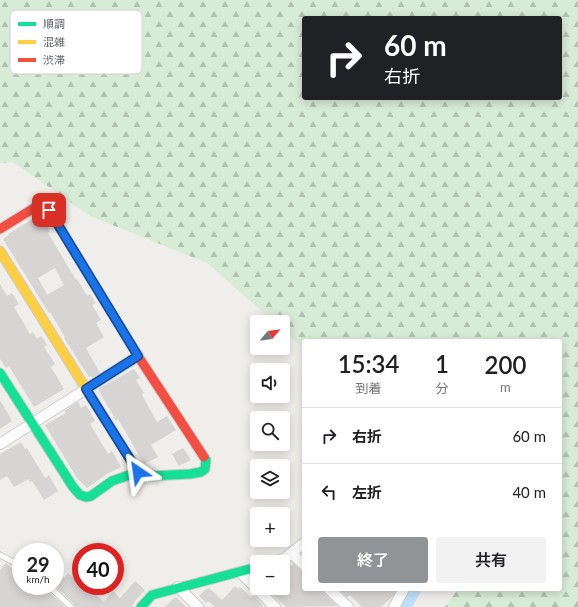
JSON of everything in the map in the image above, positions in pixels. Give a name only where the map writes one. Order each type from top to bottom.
[{"type":"street","points":[[0,229],[34,208],[49,210],[138,356],[206,460],[206,469],[196,473],[150,476],[138,472],[112,481],[91,496],[86,497],[80,495],[73,487],[31,424],[0,373]]},
{"type":"street","points":[[0,251],[138,472]]},
{"type":"street","points":[[0,444],[138,356]]},
{"type":"street","points":[[289,555],[302,545]]},
{"type":"street","points":[[291,553],[302,563]]},
{"type":"street","points":[[141,607],[152,595],[250,569]]},
{"type":"street","points":[[240,572],[275,607]]},
{"type":"street","points":[[178,587],[198,607]]},
{"type":"street","points":[[331,591],[348,607]]},
{"type":"street","points":[[394,607],[403,591]]},
{"type":"lane","points":[[0,555],[12,561]]},
{"type":"lane","points":[[58,595],[71,607]]},
{"type":"green space","points":[[0,0],[578,0],[578,607],[445,607],[457,591],[562,591],[562,339],[302,339],[302,347],[290,336],[290,315],[266,315],[207,263],[90,216],[13,162],[0,163]]},
{"type":"building","points":[[36,217],[40,223],[44,220],[50,232],[48,233],[76,280],[77,279],[87,296],[90,294],[96,303],[92,305],[101,320],[96,323],[104,337],[86,348],[100,373],[92,378],[91,376],[89,377],[64,338],[65,337],[50,312],[49,313],[3,239],[9,235],[8,234]],"holes":[[[55,268],[64,285],[47,295],[38,278]]]},
{"type":"building","points":[[0,284],[7,296],[12,293],[19,304],[14,307],[30,334],[33,332],[37,339],[41,336],[47,345],[44,347],[55,364],[51,367],[64,389],[34,407],[9,366],[6,368],[0,359]]},
{"type":"building","points":[[134,369],[140,378],[136,380],[144,393],[142,395],[157,422],[167,416],[176,430],[151,445],[158,457],[144,464],[118,419],[116,421],[98,389]]},
{"type":"building","points":[[0,400],[12,421],[0,429]]},
{"type":"building","points":[[78,402],[81,408],[86,405],[95,421],[90,424],[108,454],[112,451],[121,467],[107,474],[87,488],[77,478],[45,425],[66,413],[64,411]]},
{"type":"building","points":[[21,442],[25,449],[27,448],[45,478],[49,475],[58,491],[44,500],[32,481],[30,482],[29,479],[14,487],[7,476],[0,480],[0,454]]},
{"type":"building","points":[[183,448],[191,460],[179,466],[172,454]]},
{"type":"building","points":[[6,563],[12,569],[12,595],[52,595],[65,607],[0,607],[0,570]]},
{"type":"building","points":[[290,564],[292,566],[294,564],[302,570],[302,591],[324,591],[338,606],[286,607],[273,595],[290,595]]},
{"type":"building","points":[[68,573],[72,577],[72,595],[96,595],[104,602],[110,595],[117,595],[120,598],[135,581],[145,590],[135,601],[132,607],[75,607],[74,604],[64,595],[64,578]]},
{"type":"building","points":[[235,586],[238,589],[240,587],[251,597],[253,595],[263,605],[261,607],[215,607],[208,601],[206,603],[199,596],[209,588],[222,600]]},
{"type":"building","points":[[340,591],[396,591],[393,596],[381,607],[362,607],[350,595],[347,597]]},
{"type":"building","points":[[176,597],[186,607],[165,607],[174,598]]},
{"type":"waterway","points":[[401,607],[410,591]]},
{"type":"traffic: fast","points":[[0,373],[73,487],[80,495],[86,497],[91,496],[112,481],[138,472],[150,476],[201,472],[205,469],[206,460],[204,457]]},
{"type":"traffic: fast","points":[[141,607],[152,595],[250,569]]},
{"type":"traffic: slow","points":[[0,251],[138,472]]},
{"type":"traffic: jam","points":[[0,229],[34,208],[49,210],[138,356],[204,457]]},
{"type":"route","points":[[49,210],[138,356],[86,389],[138,472]]}]
